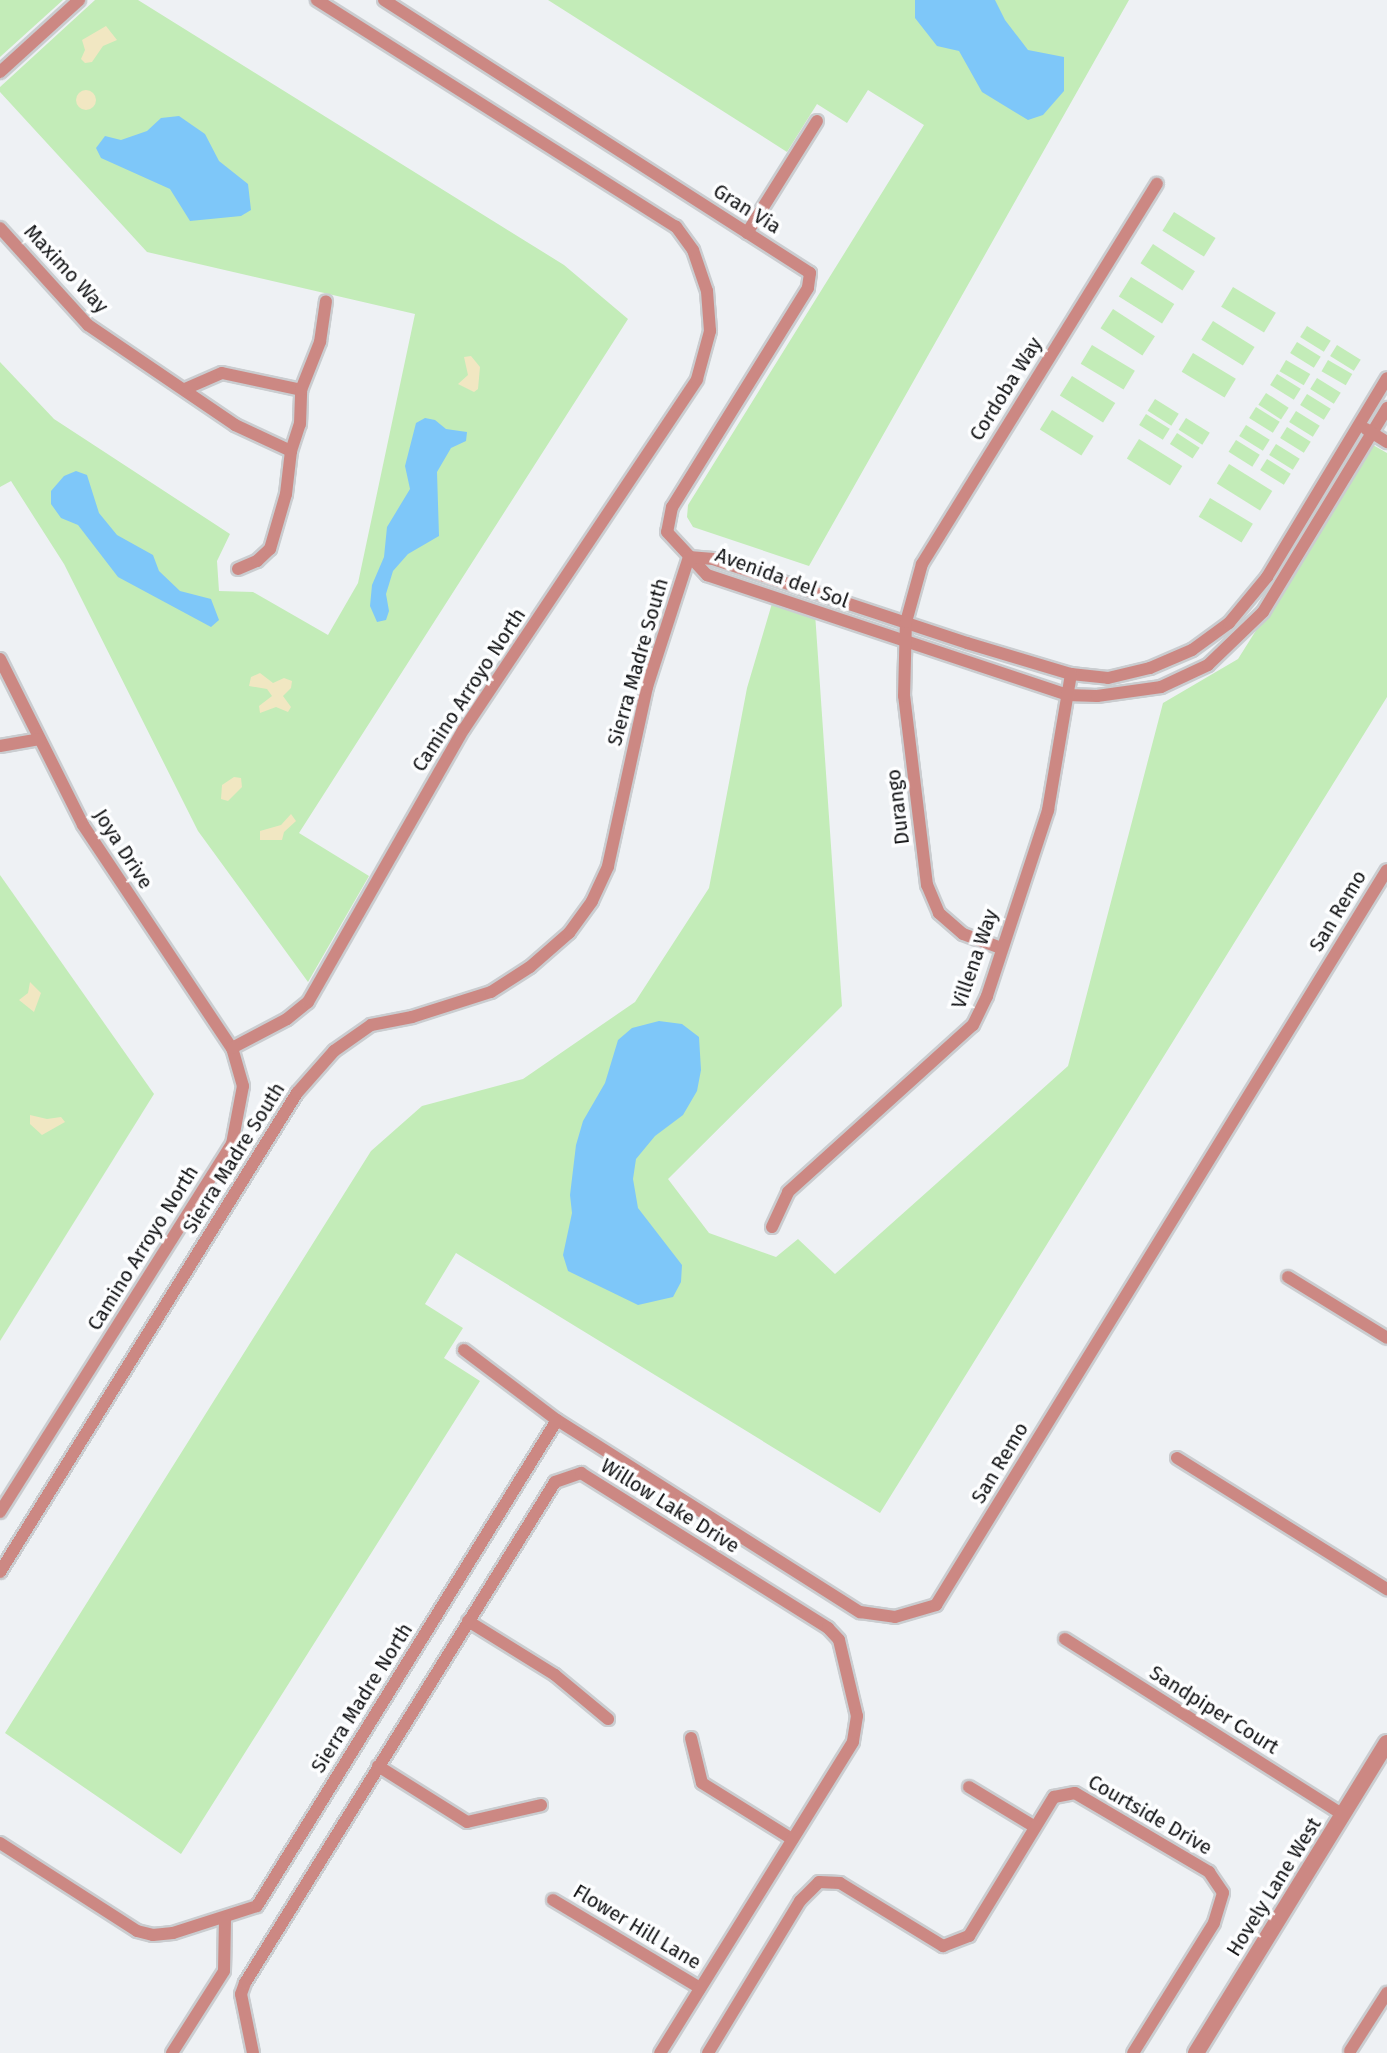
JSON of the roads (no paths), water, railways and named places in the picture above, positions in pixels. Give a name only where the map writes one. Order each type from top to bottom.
[{"type":"street","points":[[0,72],[79,0]]},
{"type":"street","name":"Camino Arroyo North","points":[[0,1512],[232,1144],[243,1086],[232,1048],[287,1019],[308,1002],[464,729],[697,379],[710,331],[707,291],[693,250],[676,227],[317,0]]},
{"type":"street","name":"Gran Via","points":[[384,0],[810,273],[808,288],[672,507],[667,532],[689,557]]},
{"type":"street","points":[[747,233],[817,121]]},
{"type":"street","name":"Cordoba Way","points":[[906,622],[922,564],[1157,184]]},
{"type":"street","name":"Maximo Way","points":[[0,228],[88,325],[235,425],[291,451]]},
{"type":"street","points":[[238,569],[257,561],[270,549],[286,494],[291,451],[300,424],[301,390],[320,342],[326,301]]},
{"type":"street","points":[[185,389],[222,373],[301,390]]},
{"type":"street","name":"Avenida del Sol","points":[[689,557],[713,559],[1071,674],[1108,678],[1150,668],[1192,650],[1229,623],[1267,577],[1387,378]]},
{"type":"street","name":"Avenida del Sol","points":[[689,557],[707,575],[1067,695],[1097,696],[1161,687],[1208,665],[1263,612],[1387,408]]},
{"type":"street","points":[[1360,425],[1387,442]]},
{"type":"street","name":"Sierra Madre South","points":[[0,1572],[297,1093],[334,1051],[371,1025],[412,1017],[491,992],[530,967],[569,933],[592,901],[608,866],[647,687],[689,557]]},
{"type":"street","name":"Durango","points":[[906,622],[904,696],[927,885],[939,913],[963,934],[1001,948]]},
{"type":"street","name":"Joya Drive","points":[[0,659],[83,825],[232,1048]]},
{"type":"street","name":"Villena Way","points":[[772,1227],[788,1192],[973,1025],[987,996],[1048,810],[1071,674]]},
{"type":"street","points":[[0,746],[39,739]]},
{"type":"street","name":"San Remo","points":[[464,1350],[557,1420],[860,1612],[895,1617],[936,1605],[1387,870]]},
{"type":"street","points":[[1288,1277],[1387,1338]]},
{"type":"street","name":"Sierra Madre North","points":[[0,1843],[137,1931],[153,1935],[225,1919],[257,1906],[557,1420]]},
{"type":"street","points":[[1177,1458],[1387,1589]]},
{"type":"street","name":"Willow Lake Drive","points":[[253,2053],[241,1994],[245,1983],[555,1482],[581,1473],[828,1628],[839,1640],[857,1716],[857,1730],[660,2053]]},
{"type":"street","points":[[468,1621],[555,1675],[608,1719]]},
{"type":"street","name":"Sandpiper Court","points":[[1065,1639],[1343,1815]]},
{"type":"street","points":[[691,1738],[702,1783],[792,1839]]},
{"type":"street","name":"Hovely Lane West","points":[[1196,2053],[1385,1751]]},
{"type":"street","points":[[378,1766],[467,1822],[541,1805]]},
{"type":"street","points":[[969,1787],[1035,1827]]},
{"type":"street","name":"Courtside Drive","points":[[715,2051],[800,1901],[819,1882],[840,1883],[943,1946],[969,1936],[1054,1797],[1075,1793],[1209,1872],[1223,1893],[1214,1923],[1133,2053]]},
{"type":"street","name":"Flower Hill Lane","points":[[553,1900],[700,1988]]},
{"type":"street","points":[[172,2053],[224,1971],[225,1919]]},
{"type":"street","points":[[1350,2051],[1387,1993]]},
{"type":"water","points":[[915,0],[995,0],[1005,20],[1028,50],[1064,57],[1064,91],[1043,115],[1028,120],[982,92],[959,51],[937,46],[915,18]]},
{"type":"water","points":[[179,116],[205,134],[219,161],[248,184],[251,210],[241,216],[190,221],[170,189],[101,158],[96,148],[105,136],[121,140],[147,131],[161,118]]},
{"type":"water","points":[[425,418],[435,420],[446,429],[467,432],[466,441],[451,448],[437,472],[439,536],[408,554],[393,571],[386,594],[389,611],[386,620],[377,622],[370,606],[372,585],[384,557],[387,527],[410,489],[405,466],[416,423]]},
{"type":"water","points":[[76,471],[87,475],[99,513],[117,535],[153,555],[159,571],[180,591],[211,599],[219,620],[211,627],[118,577],[78,525],[61,518],[51,504],[51,491],[64,476]]},
{"type":"water","points":[[659,1021],[682,1024],[699,1037],[701,1070],[697,1091],[683,1115],[655,1136],[636,1159],[633,1179],[638,1208],[682,1265],[681,1282],[673,1297],[638,1305],[568,1271],[563,1255],[572,1213],[570,1195],[576,1145],[583,1121],[605,1083],[618,1040],[632,1028]]}]
